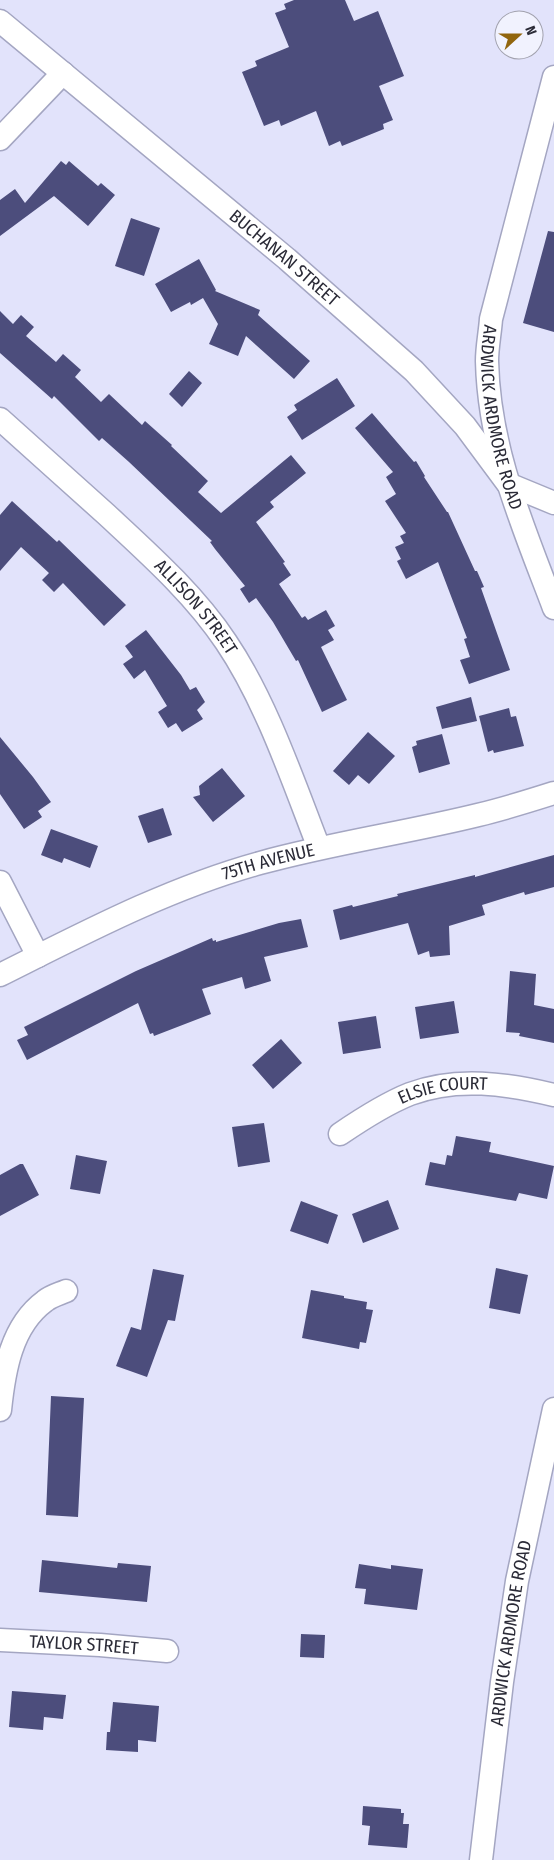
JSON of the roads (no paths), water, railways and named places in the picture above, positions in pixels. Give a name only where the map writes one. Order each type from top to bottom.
[{"type":"street","name":"BUCHANAN STREET","points":[[0,21],[287,259],[414,371],[464,426],[508,484]]},
{"type":"street","points":[[0,139],[63,73]]},
{"type":"street","name":"ARDWICK ARDMORE ROAD","points":[[554,77],[491,319],[487,359],[490,408],[499,453],[508,484],[554,608]]},
{"type":"street","name":"ALLISON STREET","points":[[0,419],[147,552],[198,606],[226,641],[247,677],[282,752],[320,848]]},
{"type":"street","points":[[508,484],[554,503]]},
{"type":"street","name":"75TH AVENUE","points":[[0,975],[121,915],[207,880],[259,863],[320,848],[479,815],[554,793]]},
{"type":"street","points":[[0,882],[38,956]]},
{"type":"street","name":"ELSIE COURT","points":[[340,1134],[372,1113],[410,1094],[434,1088],[461,1084],[489,1083],[514,1086],[554,1095]]},
{"type":"street","points":[[0,1410],[4,1378],[11,1351],[20,1329],[33,1311],[46,1300],[66,1291]]},
{"type":"street","name":"ARDWICK ARDMORE ROAD","points":[[481,1860],[502,1682],[516,1590],[554,1409]]},
{"type":"street","name":"TAYLOR STREET","points":[[0,1640],[100,1645],[167,1651]]}]
